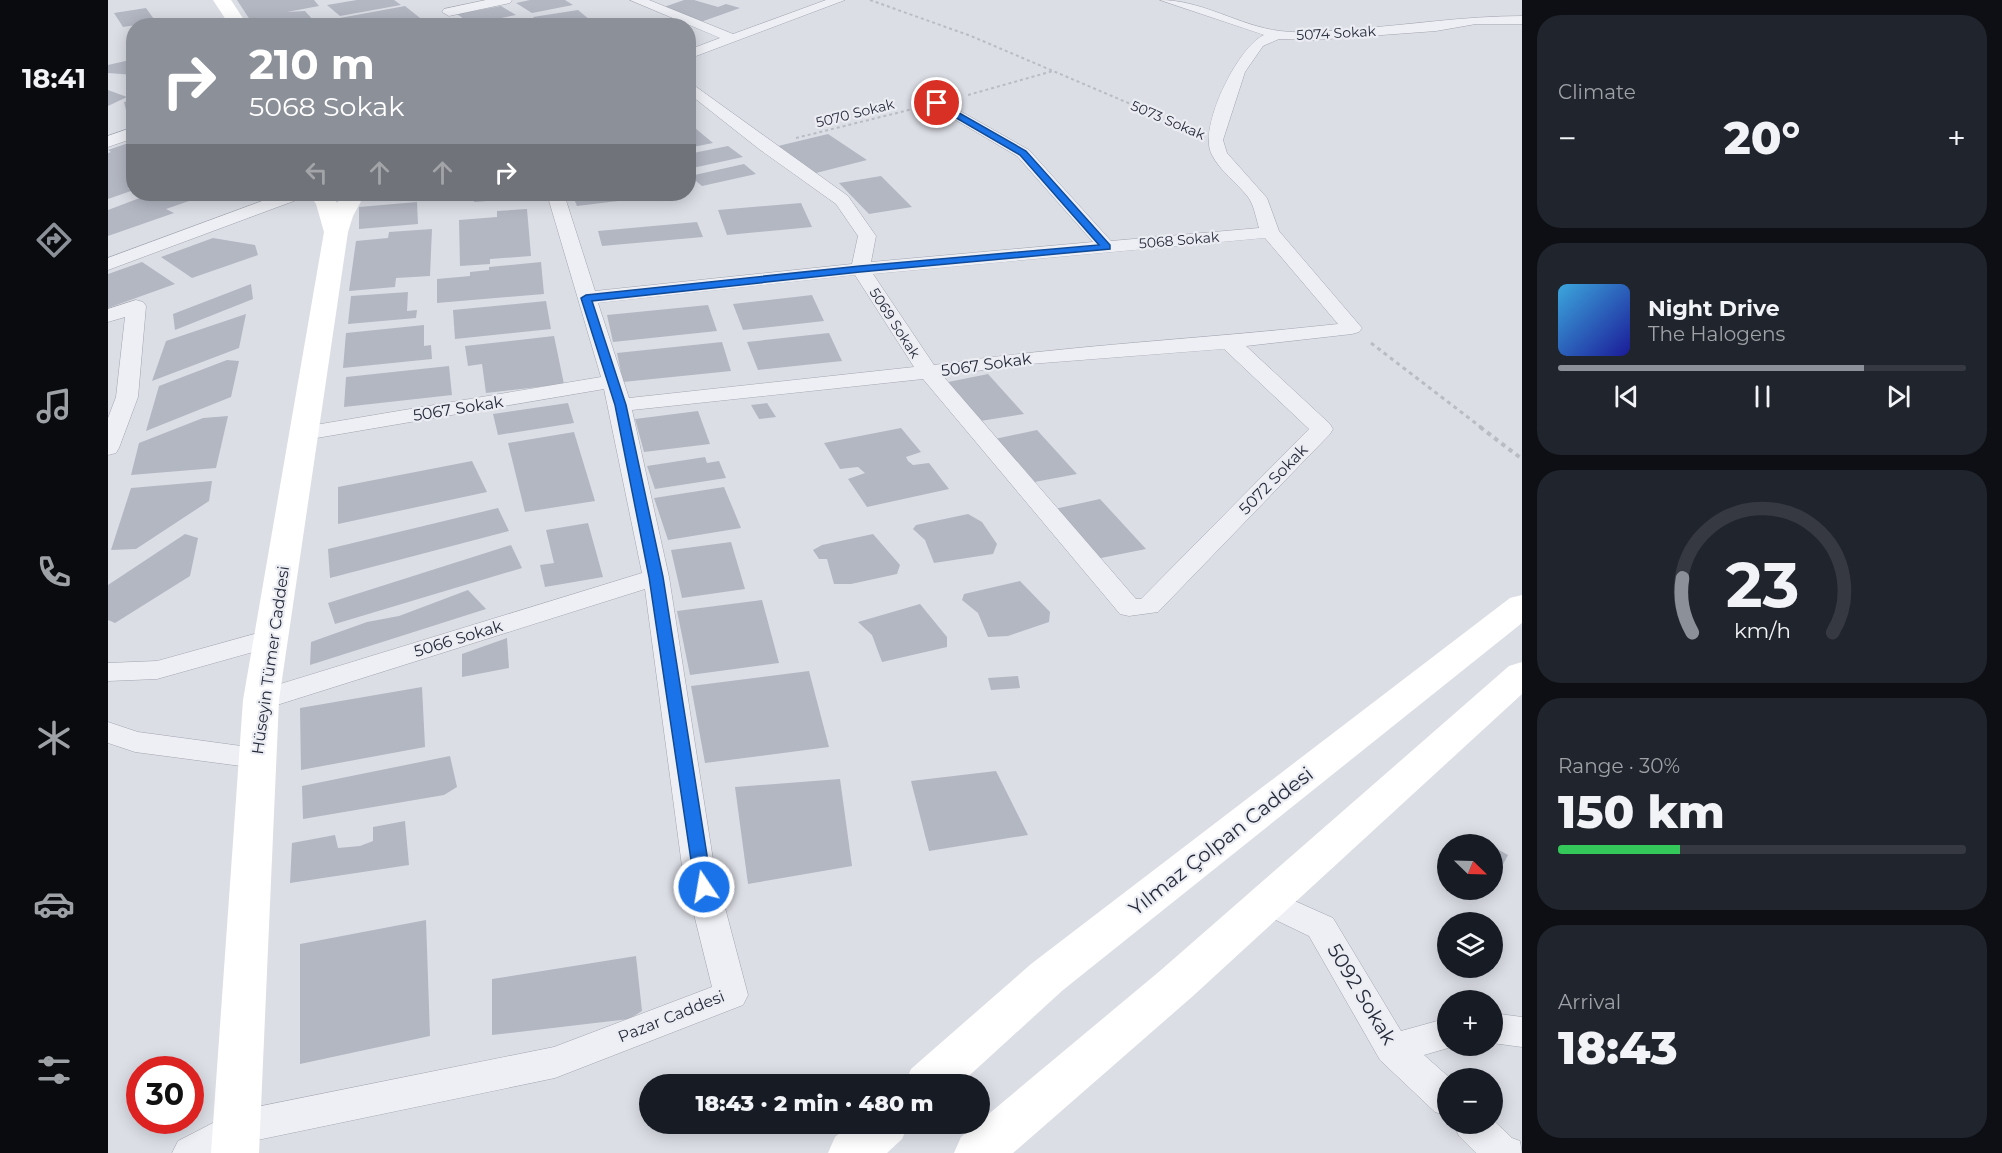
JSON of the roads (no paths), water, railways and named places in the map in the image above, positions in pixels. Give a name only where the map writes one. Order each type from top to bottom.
[{"type":"main road","points":[[222,0],[234,18]]},
{"type":"main road","points":[[323,201],[336,231]]},
{"type":"main road","name":"Hüseyin Tümer Caddesi","points":[[238,1145],[256,758],[261,700],[336,231],[340,216],[350,201]]},
{"type":"main road","name":"Yılmaz Çolpan Caddesi","points":[[939,1074],[1047,977],[1522,606]]},
{"type":"main road","points":[[978,1153],[1268,902],[1522,674]]},
{"type":"main road","points":[[852,1153],[874,1134]]},
{"type":"street","points":[[455,18],[445,9],[505,0]]},
{"type":"street","points":[[637,0],[680,18]]},
{"type":"street","points":[[696,52],[838,0]]},
{"type":"street","points":[[1167,0],[1277,35]]},
{"type":"street","name":"5074 Sokak","points":[[1215,140],[1226,101],[1238,72],[1258,43],[1277,35],[1314,36],[1436,27],[1476,20],[1522,20]]},
{"type":"street","points":[[696,25],[730,39]]},
{"type":"street","points":[[696,91],[765,146],[842,200],[867,236],[860,269]]},
{"type":"street","points":[[937,103],[1023,153],[1107,247]]},
{"type":"street","name":"5073 Sokak","points":[[1215,140],[1219,154],[1258,198],[1270,232],[1352,328]]},
{"type":"street","points":[[108,264],[270,201]]},
{"type":"street","name":"Pazar Caddesi","points":[[238,1145],[555,1062],[730,995],[698,866],[656,577],[620,405],[611,382],[557,201]]},
{"type":"street","name":"5068 Sokak","points":[[586,298],[860,269],[1270,232]]},
{"type":"street","name":"5069 Sokak","points":[[860,269],[928,372],[1129,608]]},
{"type":"street","points":[[108,316],[136,306],[127,397],[108,448]]},
{"type":"street","name":"5067 Sokak","points":[[620,405],[928,372],[1017,358],[1229,342],[1352,328]]},
{"type":"street","name":"5072 Sokak","points":[[1129,608],[1149,606],[1322,429],[1229,342]]},
{"type":"street","name":"5067 Sokak","points":[[305,433],[611,382]]},
{"type":"street","name":"5066 Sokak","points":[[261,700],[656,577]]},
{"type":"street","points":[[108,672],[157,670],[270,639]]},
{"type":"street","points":[[108,732],[135,742],[256,758]]},
{"type":"street","name":"5092 Sokak","points":[[1268,902],[1321,927],[1393,1049],[1437,1090]]},
{"type":"street","points":[[1503,1029],[1522,1032]]},
{"type":"street","points":[[1393,1049],[1437,1036]]},
{"type":"street","points":[[1482,1134],[1500,1151],[1507,1153]]},
{"type":"street","points":[[191,1153],[238,1145]]}]
